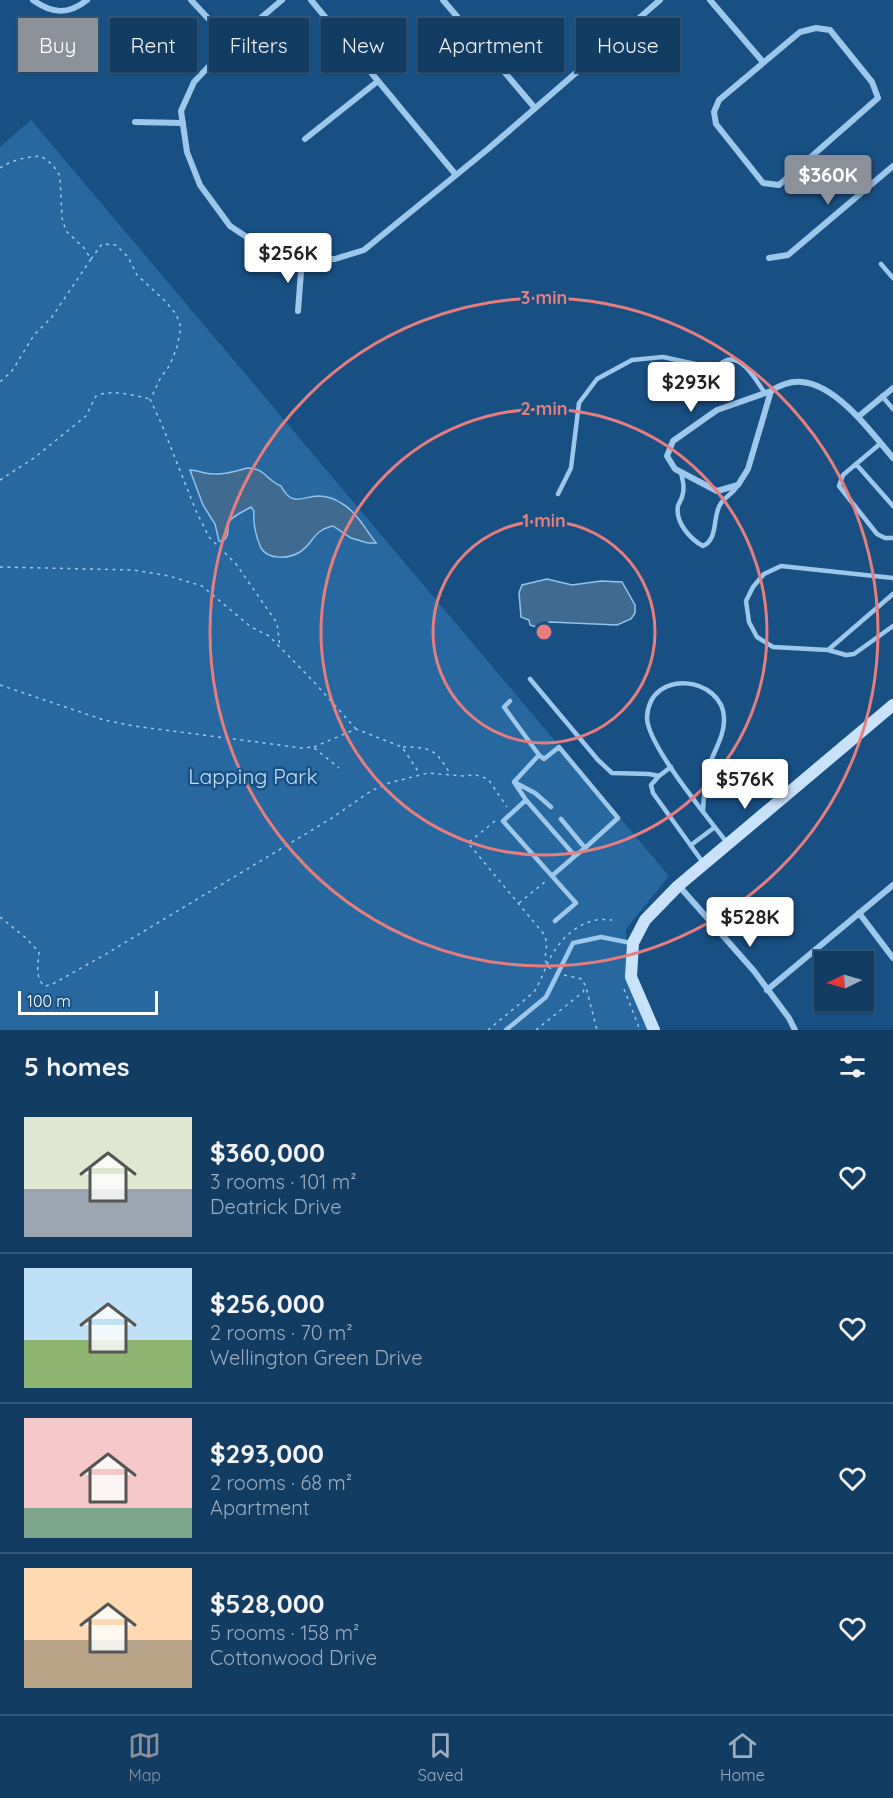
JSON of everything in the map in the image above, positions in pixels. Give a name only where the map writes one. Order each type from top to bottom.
[{"type":"main road","points":[[654,1030],[632,977],[633,943],[645,920],[678,886],[893,705]]},
{"type":"street","points":[[33,0],[47,9],[66,12],[87,0]]},
{"type":"street","points":[[191,0],[209,19]]},
{"type":"street","points":[[261,18],[282,0]]},
{"type":"street","points":[[311,0],[456,175]]},
{"type":"street","points":[[443,0],[535,108]]},
{"type":"street","points":[[209,66],[194,82],[181,111],[187,152],[200,185],[230,226],[265,249],[302,259],[335,259],[364,250],[456,175],[660,0]]},
{"type":"street","points":[[710,0],[763,62]]},
{"type":"street","points":[[816,28],[830,30],[872,82],[878,98],[779,185],[763,183],[716,124],[714,112],[719,100],[763,62],[800,32],[816,28]]},
{"type":"street","points":[[305,139],[378,81]]},
{"type":"street","points":[[135,122],[183,123]]},
{"type":"street","points":[[769,258],[788,255],[893,166]]},
{"type":"street","points":[[298,312],[302,259]]},
{"type":"street","points":[[768,392],[748,469],[738,485],[717,491],[675,469],[667,456],[673,441],[717,410],[782,385],[802,382],[823,388],[859,416],[893,458]]},
{"type":"street","points":[[859,416],[893,388]]},
{"type":"street","points":[[767,990],[893,885]]},
{"type":"street","points":[[678,886],[741,956],[789,1018],[795,1030]]},
{"type":"street","points":[[859,913],[893,958]]},
{"type":"lane","points":[[881,264],[893,278]]},
{"type":"lane","points":[[558,494],[571,468],[579,403],[597,379],[632,360],[663,357],[714,368],[724,361],[736,360],[768,392]]},
{"type":"lane","points":[[882,396],[893,410]]},
{"type":"lane","points":[[881,443],[843,475],[839,486],[877,534],[885,538],[893,538]]},
{"type":"lane","points":[[856,464],[893,506]]},
{"type":"lane","points":[[681,472],[685,486],[678,506],[679,519],[688,534],[703,546],[709,542],[720,504],[732,494],[738,485]]},
{"type":"lane","points":[[893,578],[781,567],[764,574],[753,587],[746,601],[748,622],[757,637],[773,647],[854,654],[893,626]]},
{"type":"lane","points":[[828,650],[893,594]]},
{"type":"lane","points":[[530,679],[598,760],[612,773],[659,776]]},
{"type":"lane","points":[[704,812],[708,769],[722,734],[724,717],[720,704],[714,696],[692,683],[681,683],[661,689],[654,696],[648,706],[647,721],[650,734],[671,767],[704,812],[715,827],[728,844]]},
{"type":"lane","points":[[510,701],[504,707],[539,755],[544,759],[559,747],[618,818],[553,875]]},
{"type":"lane","points":[[514,782],[539,755]]},
{"type":"lane","points":[[671,767],[651,785],[653,793],[704,864]]},
{"type":"lane","points":[[514,782],[526,800],[575,856]]},
{"type":"lane","points":[[514,782],[535,793],[551,807]]},
{"type":"lane","points":[[526,800],[503,821],[576,903],[555,921]]},
{"type":"lane","points":[[561,819],[585,848]]},
{"type":"lane","points":[[691,845],[715,827]]},
{"type":"lane","points":[[506,1030],[546,997],[573,943],[601,937],[633,943]]},
{"type":"path","points":[[0,168],[26,157],[40,156],[53,165],[60,176],[62,218],[66,231],[84,248],[91,259]]},
{"type":"path","points":[[0,382],[12,370],[34,335],[52,317],[102,244],[116,245],[128,257],[137,275],[176,314],[181,327],[170,365],[150,399]]},
{"type":"path","points":[[0,480],[34,458],[86,416],[96,396],[103,393],[120,393],[150,399]]},
{"type":"path","points":[[150,399],[209,537],[236,564],[277,623],[280,647]]},
{"type":"path","points":[[0,567],[133,570],[169,576],[202,586],[251,627],[269,636],[356,729],[402,747],[418,747],[431,751],[440,756],[451,776]]},
{"type":"path","points":[[0,685],[104,720],[302,748],[314,747],[356,729]]},
{"type":"path","points":[[314,747],[339,768]]},
{"type":"path","points":[[402,747],[421,774]]},
{"type":"path","points":[[0,916],[39,952],[39,981],[44,986],[51,985],[332,818],[371,791],[389,783],[429,773],[476,776],[488,779],[508,809],[505,812]]},
{"type":"path","points":[[496,820],[468,843],[547,939],[548,945],[544,957],[547,966],[558,973],[582,979],[597,1030]]},
{"type":"path","points":[[518,903],[553,875]]},
{"type":"path","points":[[488,1030],[534,992],[560,943],[576,929],[593,920],[612,920]]},
{"type":"path","points":[[536,1030],[575,999],[586,987]]},
{"type":"green space","name":"Lapping Park","points":[[31,120],[669,876],[626,929],[627,970],[650,1030],[0,1030],[0,147]]},
{"type":"shaded area","points":[[247,468],[262,472],[281,486],[293,499],[321,496],[339,502],[356,516],[376,543],[351,538],[333,526],[321,530],[300,552],[285,557],[268,555],[261,548],[255,530],[254,511],[251,507],[236,515],[229,522],[227,536],[223,541],[219,541],[215,524],[203,505],[190,470],[216,474]]},
{"type":"shaded area","points":[[547,579],[572,585],[601,581],[622,582],[635,605],[635,613],[631,619],[617,625],[550,622],[540,626],[530,625],[529,620],[521,617],[519,593],[522,585]]}]
